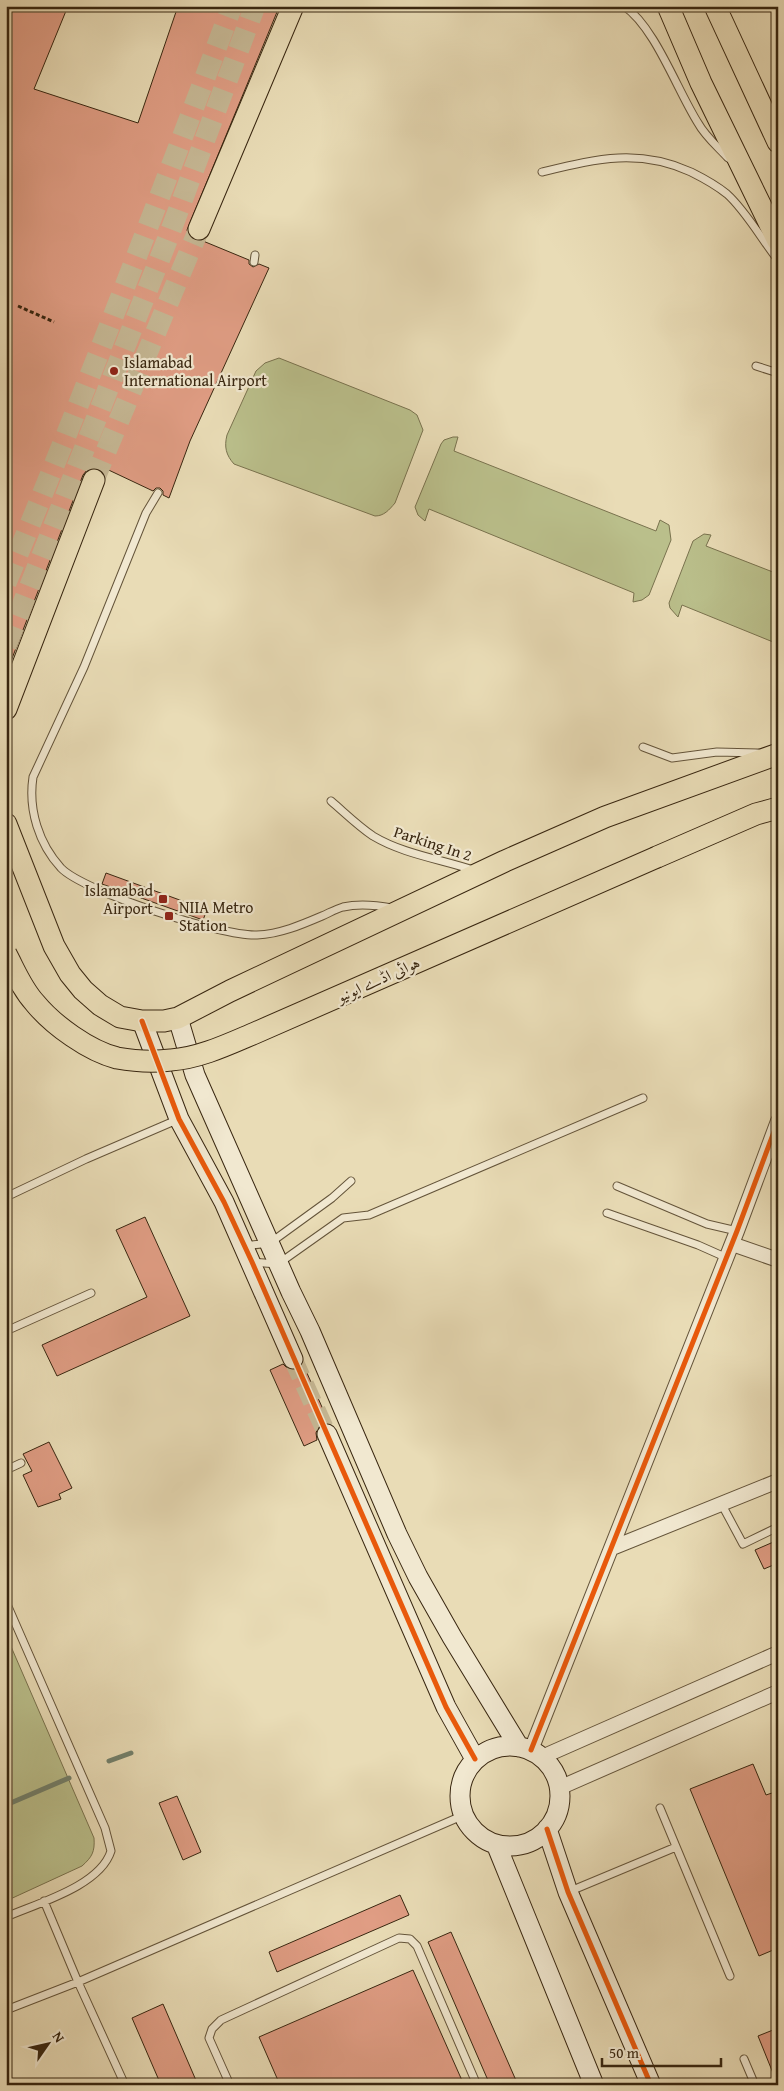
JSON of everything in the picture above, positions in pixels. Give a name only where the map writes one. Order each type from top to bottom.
[{"type":"main road","points":[[199,229],[293,6]]},
{"type":"main road","points":[[668,6],[702,84],[778,241]]},
{"type":"main road","points":[[715,6],[778,142]]},
{"type":"main road","points":[[6,709],[94,480]]},
{"type":"main road","points":[[6,824],[54,946],[70,974],[83,990],[100,1005],[120,1017],[142,1021],[164,1021],[178,1018],[230,991],[401,910],[605,818],[777,754]]},
{"type":"main road","name":"ہوائی اڈے ایونیو","points":[[6,954],[20,982],[34,1003],[49,1018],[74,1037],[91,1047],[117,1058],[172,1060],[219,1048],[756,814],[778,808]]},
{"type":"street","points":[[178,1018],[195,1076],[278,1264],[310,1331],[397,1534],[418,1577],[452,1637],[531,1751],[551,1767],[559,1788],[559,1804],[555,1818],[548,1829],[537,1838],[523,1845],[496,1844],[483,1838],[471,1828],[464,1815],[460,1800],[461,1785],[466,1771],[475,1759],[488,1750],[503,1746],[531,1751],[778,1653]]},
{"type":"street","points":[[142,1021],[179,1119],[224,1202],[293,1359]]},
{"type":"street","points":[[531,1751],[726,1258],[778,1120]]},
{"type":"street","points":[[734,1237],[778,1260]]},
{"type":"street","points":[[286,1340],[310,1331]]},
{"type":"street","points":[[327,1434],[446,1707],[475,1759]]},
{"type":"street","points":[[612,1548],[778,1480]]},
{"type":"street","points":[[559,1788],[778,1692]]},
{"type":"street","points":[[548,1829],[568,1892],[652,2085]]},
{"type":"street","points":[[496,1844],[594,2085]]},
{"type":"lane","points":[[624,6],[635,13],[650,36],[699,125],[746,177]]},
{"type":"lane","points":[[542,172],[576,164],[624,157],[655,159],[680,167],[708,180],[727,194],[778,260]]},
{"type":"lane","points":[[756,366],[778,373]]},
{"type":"lane","points":[[158,493],[146,513],[84,667],[33,777],[30,795],[33,813],[39,832],[52,856],[74,878],[97,890],[169,916],[225,932],[255,935],[276,933],[302,925],[344,907],[372,904],[401,910]]},
{"type":"lane","points":[[643,747],[672,758],[717,752],[777,754]]},
{"type":"lane","name":"Parking In 2","points":[[331,801],[374,836],[400,848],[445,860],[480,873]]},
{"type":"lane","points":[[248,1254],[278,1264],[344,1218],[368,1215],[643,1098]]},
{"type":"lane","points":[[6,1197],[86,1159],[179,1119]]},
{"type":"lane","points":[[248,1254],[270,1243],[332,1198],[351,1181]]},
{"type":"lane","points":[[617,1186],[734,1237]]},
{"type":"lane","points":[[607,1213],[698,1245],[726,1258]]},
{"type":"lane","points":[[6,1331],[92,1293]]},
{"type":"lane","points":[[6,1470],[21,1463]]},
{"type":"lane","points":[[722,1503],[743,1544],[778,1528]]},
{"type":"lane","points":[[6,1602],[105,1828],[111,1850],[109,1859],[94,1876],[84,1883],[6,1917]]},
{"type":"lane","points":[[660,1808],[730,1976]]},
{"type":"lane","points":[[6,2010],[78,1982],[464,1815]]},
{"type":"lane","points":[[568,1892],[676,1847]]},
{"type":"lane","points":[[44,1901],[78,1982],[125,2085]]},
{"type":"lane","points":[[230,2085],[209,2038],[212,2029],[221,2020],[399,1938],[410,1939],[417,1946],[477,2085]]},
{"type":"lane","points":[[744,2059],[754,2085]]},
{"type":"path","points":[[18,306],[54,322]]},
{"type":"green space","points":[[279,358],[410,410],[417,415],[423,430],[395,503],[386,512],[375,516],[234,464],[231,461],[226,451],[227,435],[256,371],[265,363]]},
{"type":"green space","points":[[458,437],[454,451],[656,531],[660,520],[669,525],[671,540],[649,595],[642,600],[633,602],[634,593],[429,509],[425,521],[418,515],[415,507],[441,444],[444,440]]},
{"type":"green space","points":[[704,534],[711,535],[706,546],[778,574],[778,644],[682,605],[678,617],[670,608],[669,603],[693,541]]},
{"type":"green space","points":[[6,1635],[94,1838],[94,1843],[92,1854],[82,1866],[6,1901]]},
{"type":"building","name":"Islamabad International Airport","points":[[6,6],[68,6],[34,89],[138,123],[178,6],[264,6],[277,12],[187,230],[189,236],[194,240],[203,241],[249,260],[249,264],[253,267],[259,264],[269,268],[190,441],[169,498],[163,495],[163,491],[160,488],[156,488],[153,491],[98,465],[97,468],[87,470],[83,475],[6,674]]},
{"type":"building","points":[[106,873],[207,910],[203,920],[102,884]]},
{"type":"building","points":[[145,1217],[190,1316],[57,1376],[42,1345],[147,1297],[116,1230]]},
{"type":"building","points":[[283,1364],[292,1370],[298,1369],[303,1364],[329,1423],[318,1427],[316,1433],[317,1440],[304,1446],[270,1370]]},
{"type":"building","points":[[49,1442],[72,1488],[59,1494],[61,1499],[38,1507],[23,1475],[32,1471],[23,1454]]},
{"type":"building","points":[[778,1540],[778,1563],[764,1569],[755,1550]]},
{"type":"building","points":[[753,1764],[766,1795],[778,1791],[778,1948],[759,1956],[690,1789]]},
{"type":"building","points":[[177,1796],[201,1852],[183,1860],[159,1803]]},
{"type":"building","points":[[400,1895],[409,1915],[277,1972],[269,1952]]},
{"type":"building","points":[[451,1932],[518,2085],[490,2085],[428,1942]]},
{"type":"building","points":[[413,1970],[464,2085],[280,2085],[259,2037]]},
{"type":"building","points":[[163,2004],[198,2085],[161,2085],[132,2018]]},
{"type":"building","points":[[778,2028],[778,2082],[777,2083],[758,2036]]},
{"type":"waterway","points":[[109,1761],[131,1753]]},
{"type":"waterway","points":[[6,1805],[69,1778]]},
{"type":"tunnel","points":[[6,583],[121,296],[232,6]]},
{"type":"tunnel","points":[[6,646],[168,238],[255,6]]},
{"type":"tunnel","points":[[94,480],[199,229]]},
{"type":"tunnel","points":[[293,1359],[327,1434]]},
{"type":"cycle path","points":[[142,1021],[179,1119],[224,1202],[252,1262],[446,1707],[475,1759]]},
{"type":"cycle path","points":[[531,1750],[737,1231],[778,1121]]},
{"type":"cycle path","points":[[547,1829],[568,1892],[651,2085]]},
{"type":"place","name":"Islamabad International Airport","points":[[114,371]]},
{"type":"place","name":"Islamabad Airport","points":[[163,899]]},
{"type":"place","name":"NIIA Metro Station","points":[[169,916]]}]
